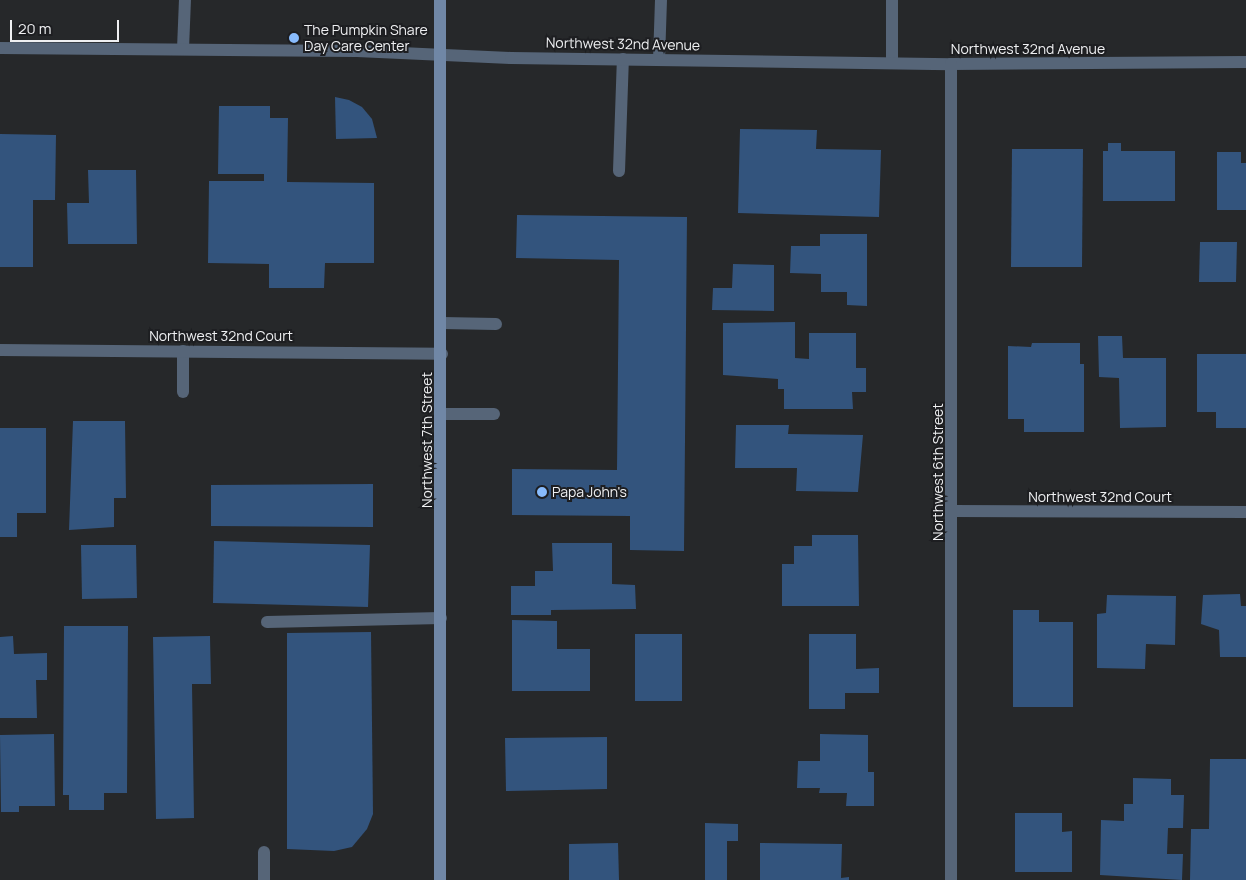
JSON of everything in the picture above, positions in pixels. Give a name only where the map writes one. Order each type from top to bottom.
[{"type":"main road","name":"Northwest 7th Street","points":[[440,0],[442,323],[440,880]]},
{"type":"street","points":[[183,48],[185,0]]},
{"type":"street","points":[[659,60],[661,0]]},
{"type":"street","points":[[892,0],[892,63]]},
{"type":"street","name":"Northwest 32nd Avenue","points":[[0,48],[183,48],[659,60],[951,64],[1246,62]]},
{"type":"street","points":[[619,171],[623,59]]},
{"type":"street","name":"Northwest 6th Street","points":[[951,64],[953,511],[951,880]]},
{"type":"street","points":[[442,323],[496,324]]},
{"type":"street","name":"Northwest 32nd Court","points":[[0,350],[442,354]]},
{"type":"street","points":[[183,351],[183,392]]},
{"type":"street","points":[[442,414],[494,414]]},
{"type":"street","name":"Northwest 32nd Court","points":[[953,511],[1246,512]]},
{"type":"street","points":[[267,622],[441,618]]},
{"type":"street","points":[[264,852],[264,880]]},
{"type":"building","points":[[335,97],[349,100],[362,107],[372,119],[377,138],[336,139]]},
{"type":"building","points":[[219,106],[270,106],[270,118],[288,118],[287,182],[374,183],[374,263],[325,263],[324,288],[269,288],[269,264],[208,263],[209,181],[264,181],[264,174],[218,174]]},
{"type":"building","points":[[740,129],[817,130],[816,149],[881,150],[879,217],[738,213]]},
{"type":"building","points":[[0,134],[56,135],[55,200],[33,200],[33,267],[0,267]]},
{"type":"building","points":[[1108,143],[1121,143],[1121,151],[1175,151],[1175,201],[1103,201],[1103,151],[1108,151]]},
{"type":"building","points":[[1012,149],[1083,149],[1082,267],[1011,267]]},
{"type":"building","points":[[1217,152],[1241,152],[1241,163],[1246,163],[1246,210],[1217,210]]},
{"type":"building","points":[[88,170],[136,170],[137,244],[68,244],[67,203],[89,203]]},
{"type":"building","points":[[517,215],[687,217],[684,551],[630,550],[630,516],[512,515],[512,469],[617,470],[619,260],[516,258]]},
{"type":"building","points":[[820,234],[867,234],[867,306],[847,305],[847,292],[821,292],[821,274],[790,273],[791,246],[820,246]]},
{"type":"building","points":[[1200,242],[1237,242],[1236,282],[1199,282]]},
{"type":"building","points":[[733,264],[774,265],[774,311],[712,310],[713,288],[732,288]]},
{"type":"building","points":[[795,322],[795,358],[809,359],[809,333],[856,333],[856,368],[866,368],[866,392],[852,392],[853,409],[784,409],[784,389],[778,389],[778,379],[723,375],[723,323]]},
{"type":"building","points":[[1098,336],[1122,336],[1123,358],[1166,358],[1166,427],[1120,428],[1119,378],[1099,377]]},
{"type":"building","points":[[1032,343],[1080,343],[1080,364],[1084,364],[1084,432],[1024,432],[1024,419],[1008,419],[1008,346],[1031,347]]},
{"type":"building","points":[[1197,354],[1246,354],[1246,428],[1216,428],[1216,412],[1197,412]]},
{"type":"building","points":[[73,421],[125,421],[126,498],[114,498],[114,527],[69,530]]},
{"type":"building","points":[[736,425],[789,425],[788,434],[863,435],[858,492],[796,491],[797,468],[735,468]]},
{"type":"building","points":[[0,428],[46,428],[46,513],[17,513],[17,537],[0,537]]},
{"type":"building","points":[[373,484],[373,527],[211,526],[211,485]]},
{"type":"building","points":[[812,535],[858,535],[859,606],[782,606],[782,564],[794,564],[794,546],[812,546]]},
{"type":"building","points":[[214,541],[370,545],[368,607],[213,603]]},
{"type":"building","points":[[552,543],[612,543],[612,584],[635,585],[636,609],[551,610],[551,615],[511,615],[511,586],[535,586],[535,571],[553,571]]},
{"type":"building","points":[[81,545],[136,545],[137,598],[82,599]]},
{"type":"building","points":[[1240,594],[1241,606],[1246,606],[1246,657],[1220,657],[1219,630],[1201,624],[1203,595]]},
{"type":"building","points":[[1107,595],[1176,596],[1175,645],[1146,644],[1145,669],[1097,668],[1097,614],[1106,613]]},
{"type":"building","points":[[1013,610],[1039,610],[1039,622],[1073,622],[1073,707],[1013,707]]},
{"type":"building","points":[[512,620],[557,621],[557,649],[590,649],[590,691],[512,691]]},
{"type":"building","points":[[64,626],[128,626],[127,793],[104,793],[104,810],[69,810],[69,795],[63,795]]},
{"type":"building","points":[[371,632],[373,814],[367,829],[352,847],[334,851],[287,849],[287,633]]},
{"type":"building","points":[[635,634],[682,634],[682,701],[635,701]]},
{"type":"building","points":[[809,634],[856,634],[856,669],[879,668],[879,693],[845,693],[845,709],[809,709]]},
{"type":"building","points":[[13,636],[14,654],[47,653],[47,680],[36,680],[37,718],[0,718],[0,637]]},
{"type":"building","points":[[210,636],[211,684],[192,684],[194,818],[156,819],[153,637]]},
{"type":"building","points":[[54,734],[55,806],[19,806],[19,812],[1,812],[0,735]]},
{"type":"building","points":[[820,734],[868,735],[868,772],[874,772],[874,806],[846,806],[847,793],[819,793],[820,788],[797,788],[798,761],[820,761]]},
{"type":"building","points":[[607,737],[607,789],[506,791],[505,738]]},
{"type":"building","points":[[1210,759],[1246,759],[1246,880],[1190,880],[1191,829],[1209,829]]},
{"type":"building","points":[[1133,778],[1171,779],[1171,795],[1184,795],[1183,828],[1168,828],[1167,854],[1183,854],[1182,880],[1100,875],[1101,820],[1124,821],[1124,804],[1133,804]]},
{"type":"building","points":[[1015,813],[1062,813],[1062,832],[1072,831],[1072,872],[1015,872]]},
{"type":"building","points":[[705,823],[738,824],[738,841],[727,841],[727,880],[705,880]]},
{"type":"building","points":[[618,843],[619,880],[569,880],[569,844]]},
{"type":"building","points":[[760,843],[842,844],[841,878],[849,877],[849,880],[760,880]]},
{"type":"place","name":"The Pumpkin Share Day Care Center","points":[[294,38]]},
{"type":"place","name":"Papa John's","points":[[542,492]]}]
